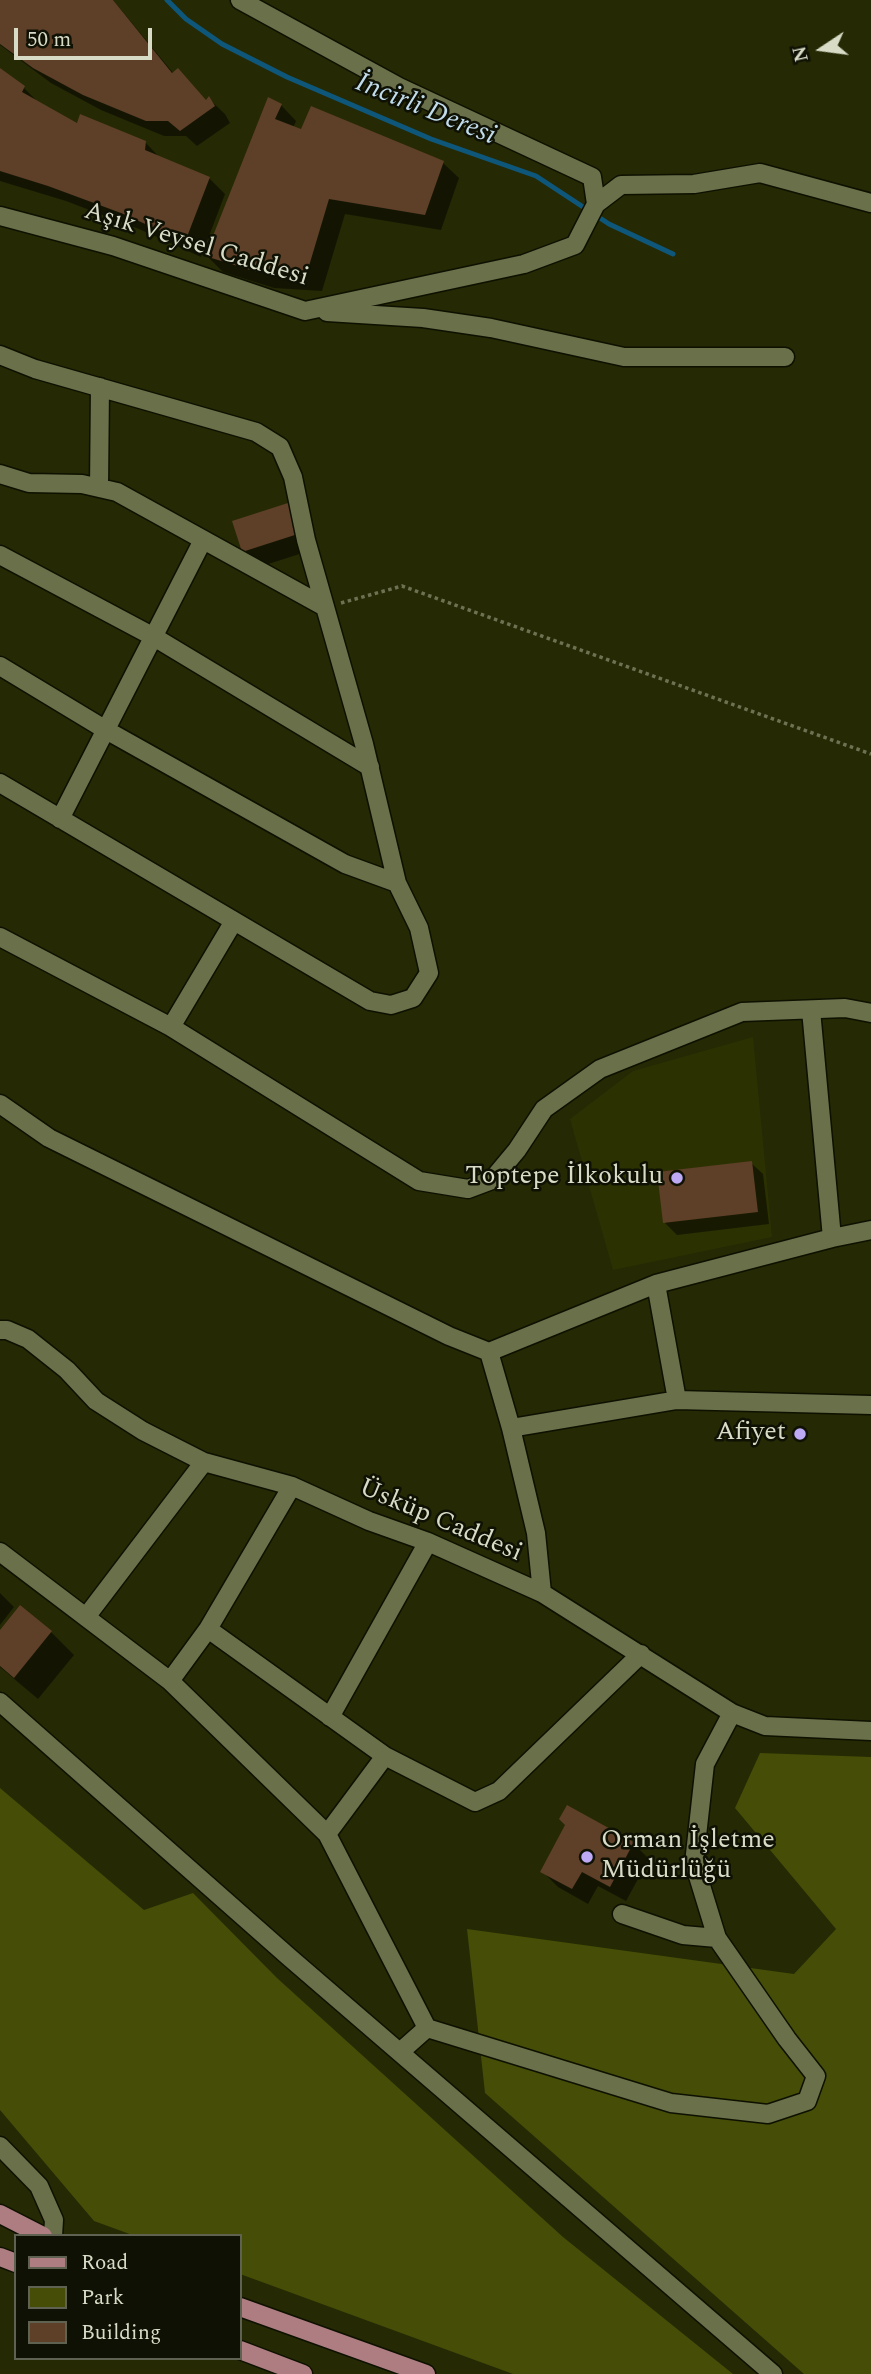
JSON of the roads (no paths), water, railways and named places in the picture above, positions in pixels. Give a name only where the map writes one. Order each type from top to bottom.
[{"type":"main road","points":[[0,2214],[39,2234]]},
{"type":"main road","points":[[242,2308],[426,2374]]},
{"type":"main road","points":[[242,2351],[303,2374]]},
{"type":"street","points":[[240,0],[399,87],[592,177],[596,204],[621,185],[694,184],[760,173],[871,204]]},
{"type":"street","name":"Aşık Veysel Caddesi","points":[[0,216],[113,246],[305,311],[524,264],[575,245],[596,204]]},
{"type":"street","points":[[305,311],[423,318],[491,328],[624,357],[785,357]]},
{"type":"street","points":[[0,355],[35,369],[256,432],[280,447],[293,477],[306,540],[370,767],[397,883],[419,928],[429,973],[413,998],[391,1005],[370,1001],[0,783]]},
{"type":"street","points":[[99,488],[100,387]]},
{"type":"street","points":[[0,474],[29,483],[82,484],[117,492],[325,607]]},
{"type":"street","points":[[60,819],[203,540]]},
{"type":"street","points":[[0,555],[153,637],[370,767]]},
{"type":"street","points":[[0,666],[106,730],[345,864],[397,883]]},
{"type":"street","points":[[171,1027],[234,921]]},
{"type":"street","points":[[0,937],[171,1027],[419,1181],[468,1189],[492,1180],[517,1150],[544,1109],[600,1069],[741,1012],[845,1008],[871,1013]]},
{"type":"street","points":[[811,1010],[832,1238]]},
{"type":"street","points":[[0,1104],[48,1138],[449,1336],[489,1352],[656,1284],[871,1230]]},
{"type":"street","points":[[656,1284],[677,1399]]},
{"type":"street","name":"Üsküp Caddesi","points":[[0,1331],[7,1330],[28,1339],[67,1370],[96,1401],[143,1432],[204,1462],[292,1486],[369,1521],[428,1542],[542,1594],[732,1713],[765,1726],[871,1731]]},
{"type":"street","points":[[489,1352],[511,1428],[536,1533],[542,1594]]},
{"type":"street","points":[[511,1428],[677,1399],[871,1405]]},
{"type":"street","points":[[86,1617],[204,1462]]},
{"type":"street","points":[[170,1681],[208,1629],[292,1486]]},
{"type":"street","points":[[330,1717],[428,1542]]},
{"type":"street","points":[[0,1552],[170,1681],[327,1834],[428,2028],[671,2103],[768,2115],[807,2101],[816,2076],[717,1938],[694,1863],[705,1764],[732,1713]]},
{"type":"street","points":[[208,1629],[385,1756],[475,1802],[499,1791],[641,1654]]},
{"type":"street","points":[[0,1702],[773,2374]]},
{"type":"street","points":[[327,1834],[385,1756]]},
{"type":"street","points":[[622,1914],[683,1935],[717,1938]]},
{"type":"street","points":[[400,2052],[428,2028]]},
{"type":"street","points":[[0,2146],[39,2186],[54,2220],[53,2234]]},
{"type":"waterway","name":"İncirli Deresi","points":[[167,0],[186,19],[222,44],[287,77],[431,139],[536,176],[609,224],[673,254]]},
{"type":"place","name":"Toptepe İlkokulu","points":[[677,1178]]},
{"type":"place","name":"Afiyet","points":[[800,1434]]},
{"type":"place","name":"Orman İşletme Müdürlüğü","points":[[587,1857]]}]
